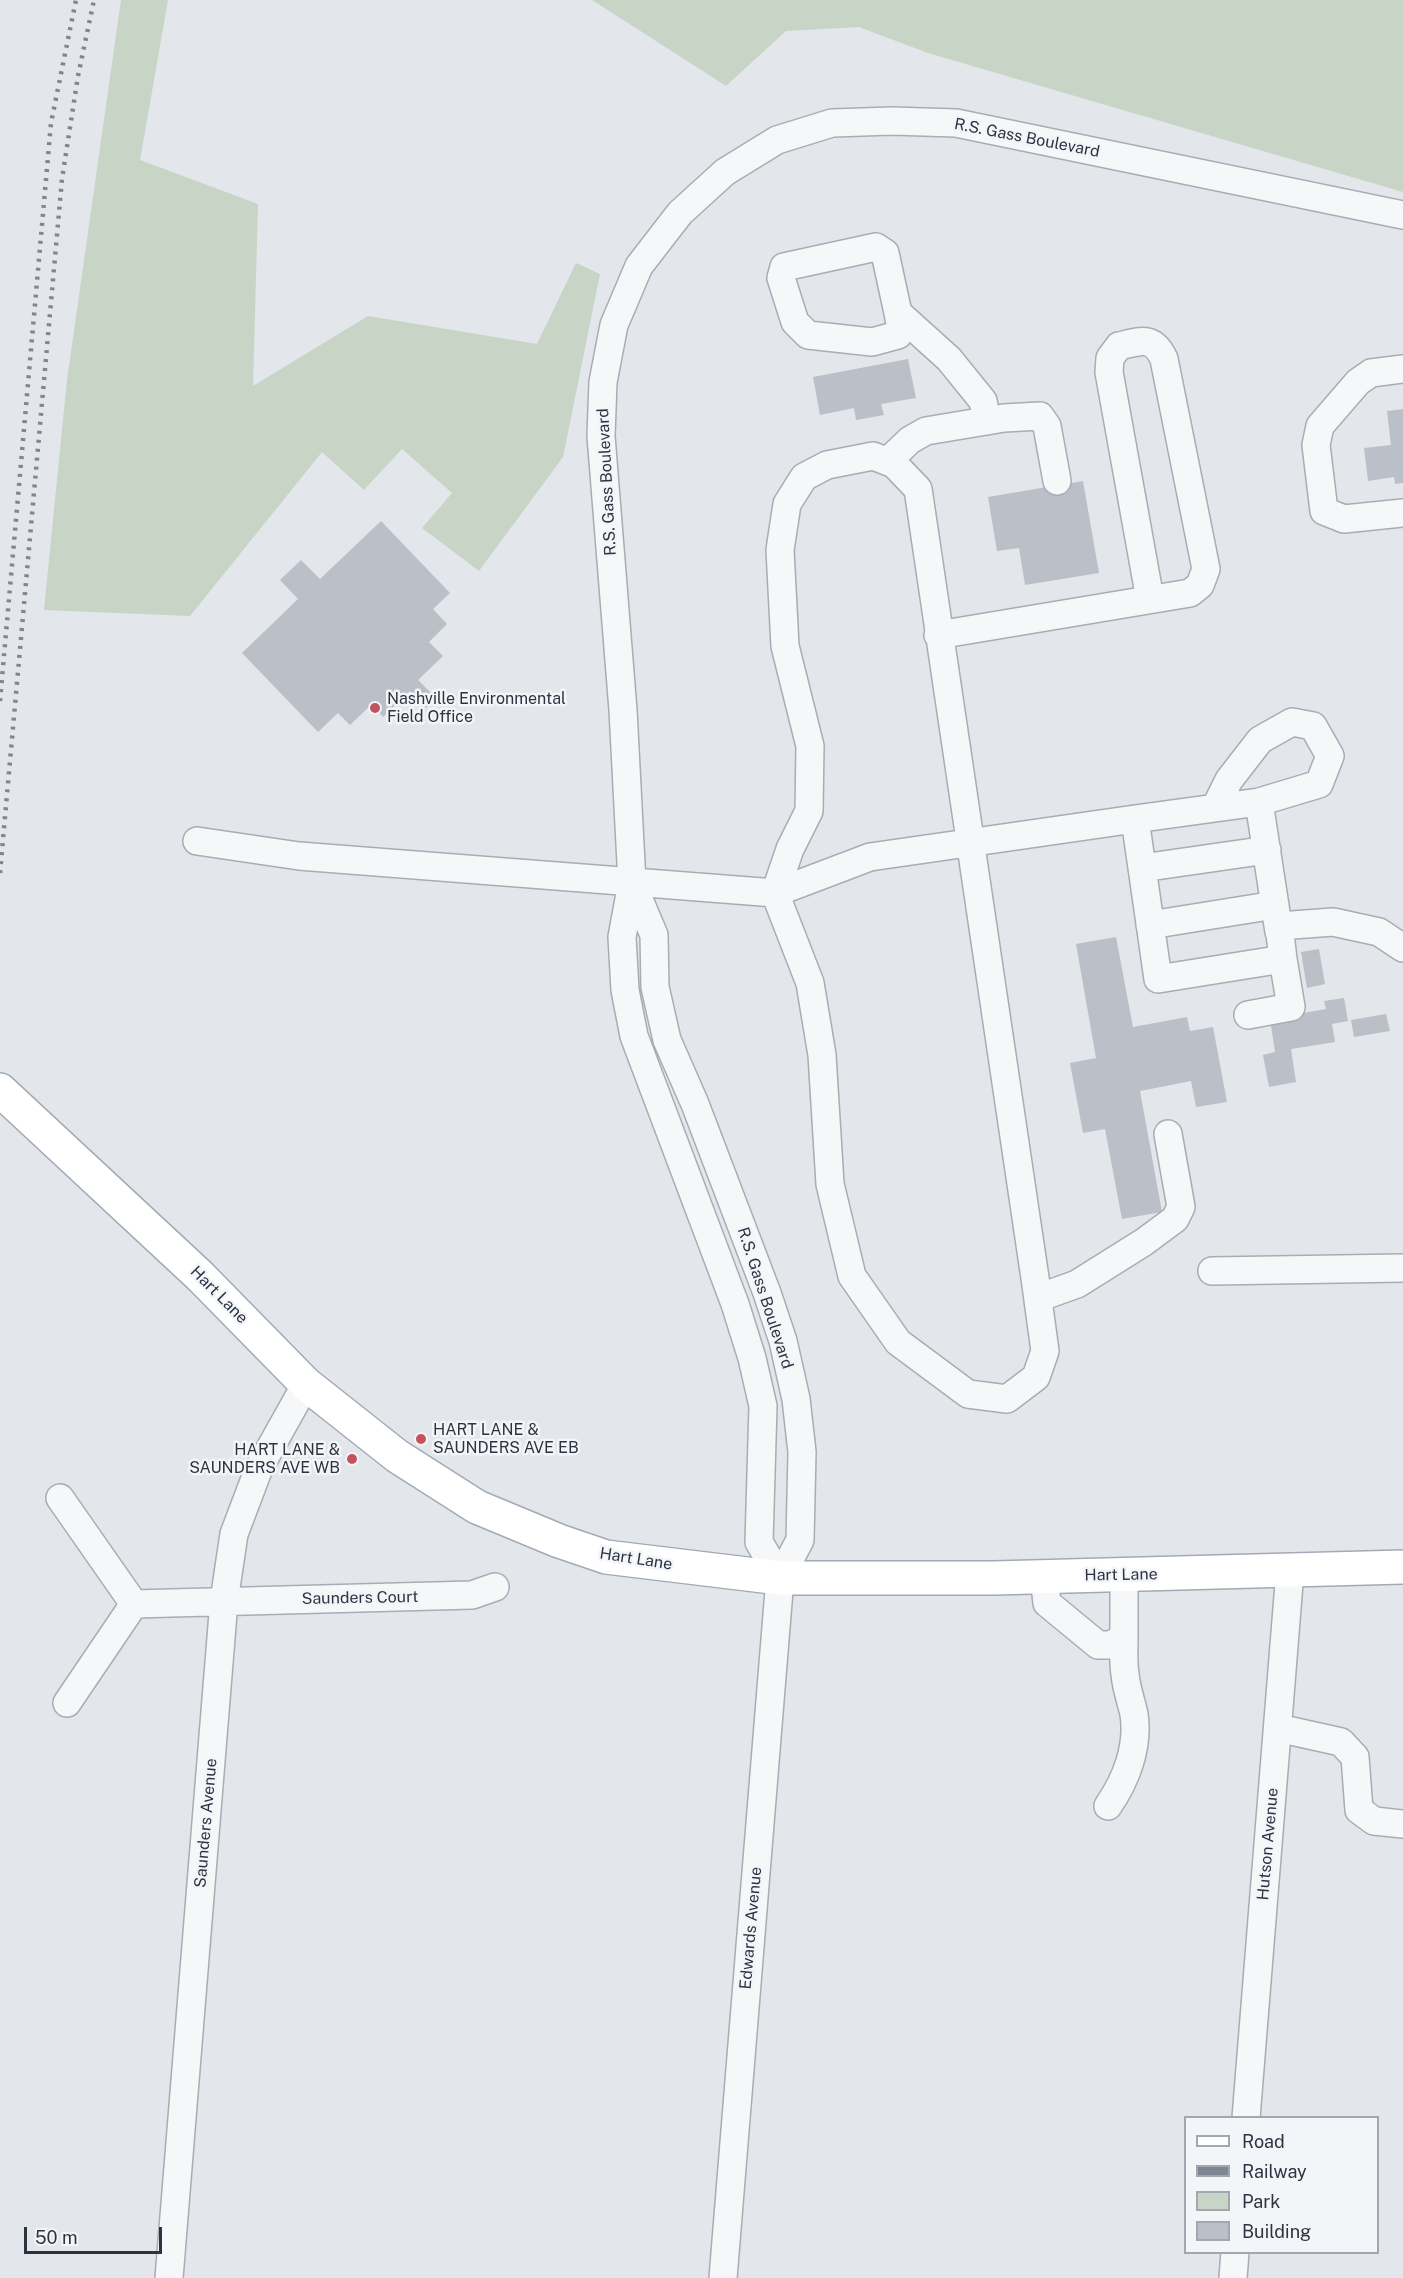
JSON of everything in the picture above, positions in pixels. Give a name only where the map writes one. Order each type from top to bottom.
[{"type":"main road","name":"Hart Lane","points":[[0,1090],[200,1276],[306,1384],[397,1456],[477,1507],[549,1537],[606,1557],[780,1578],[1124,1575],[1403,1567]]},
{"type":"street","name":"R.S. Gass Boulevard","points":[[780,1578],[759,1542],[763,1406],[752,1358],[735,1304],[634,1036],[625,990],[622,937],[632,883],[623,699],[602,436],[603,382],[614,325],[639,266],[680,213],[725,172],[777,140],[832,123],[892,121],[956,123],[1403,215]]},
{"type":"street","points":[[898,313],[900,328],[898,335],[872,342],[808,335],[795,322],[781,278],[784,267],[876,247],[885,253],[898,313],[949,359],[983,401],[987,421]]},
{"type":"street","points":[[938,635],[1190,593],[1200,585],[1206,569],[1164,359],[1158,347],[1146,340],[1119,346],[1110,358],[1109,372],[1150,599]]},
{"type":"street","points":[[1403,369],[1371,373],[1358,382],[1320,426],[1316,445],[1324,511],[1344,519],[1403,513]]},
{"type":"street","points":[[888,461],[910,440],[926,431],[987,421],[1040,416],[1047,426],[1057,481]]},
{"type":"street","points":[[873,456],[894,464],[918,489],[938,635],[1045,1351],[1036,1377],[1007,1399],[968,1394],[898,1342],[852,1276],[830,1184],[822,1055],[810,983],[774,893],[790,849],[809,811],[810,746],[785,646],[780,550],[787,504],[804,477],[827,465],[873,456]]},
{"type":"street","points":[[197,841],[299,856],[774,893],[870,857],[1259,802],[1318,784],[1330,756],[1313,726],[1292,722],[1260,740],[1229,780],[1215,808]]},
{"type":"street","points":[[1248,1015],[1291,1007],[1259,802]]},
{"type":"street","points":[[1136,819],[1158,979],[1283,959]]},
{"type":"street","points":[[1142,868],[1267,850]]},
{"type":"street","name":"R.S. Gass Boulevard","points":[[632,883],[654,935],[655,987],[667,1040],[695,1104],[766,1293],[783,1341],[796,1399],[802,1452],[800,1540],[780,1578]]},
{"type":"street","points":[[1150,925],[1275,905]]},
{"type":"street","points":[[1279,932],[1279,926],[1333,922],[1379,932],[1403,948]]},
{"type":"street","points":[[1038,1298],[1077,1284],[1144,1242],[1175,1219],[1181,1207],[1167,1134]]},
{"type":"street","points":[[1212,1271],[1403,1268]]},
{"type":"street","name":"Saunders Avenue","points":[[169,2278],[224,1601],[234,1534],[259,1468],[306,1384]]},
{"type":"street","points":[[60,1498],[134,1604],[67,1703]]},
{"type":"street","name":"Hutson Avenue","points":[[1246,2116],[1290,1571]]},
{"type":"street","points":[[1108,1806],[1122,1786],[1131,1760],[1134,1732],[1134,1717],[1125,1673],[1124,1575]]},
{"type":"street","points":[[1044,1576],[1047,1603],[1061,1617],[1076,1625],[1086,1638],[1098,1645],[1111,1645],[1124,1637]]},
{"type":"street","name":"Edwards Avenue","points":[[723,2278],[780,1578]]},
{"type":"street","name":"Saunders Court","points":[[134,1604],[472,1595],[495,1587]]},
{"type":"street","points":[[1278,1728],[1341,1742],[1355,1757],[1359,1810],[1374,1821],[1403,1824]]},
{"type":"street","points":[[1233,2278],[1235,2254]]},
{"type":"green space","points":[[121,0],[168,0],[140,160],[258,204],[253,386],[368,316],[537,344],[576,263],[600,274],[563,457],[479,571],[422,528],[452,493],[402,449],[364,490],[322,452],[190,616],[44,610],[67,380]]},
{"type":"green space","points":[[592,0],[1403,0],[1403,192],[928,53],[859,27],[786,31],[726,86]]},
{"type":"building","points":[[908,359],[916,398],[881,404],[884,415],[856,420],[854,408],[820,415],[813,377]]},
{"type":"building","points":[[1403,409],[1403,483],[1395,484],[1394,477],[1368,481],[1364,448],[1391,445],[1387,411]]},
{"type":"building","points":[[1083,481],[1099,573],[1025,585],[1019,548],[997,551],[988,497]]},
{"type":"building","points":[[381,521],[450,593],[433,609],[447,624],[429,642],[443,656],[418,680],[436,698],[426,708],[410,691],[383,717],[372,704],[350,725],[338,713],[318,732],[242,653],[298,599],[280,580],[301,560],[320,579]]},
{"type":"building","points":[[1116,937],[1133,1027],[1187,1017],[1190,1031],[1213,1027],[1227,1102],[1196,1107],[1191,1081],[1140,1091],[1162,1212],[1122,1219],[1105,1129],[1083,1133],[1070,1063],[1096,1058],[1076,944]]},
{"type":"building","points":[[1319,949],[1325,984],[1307,988],[1301,952]]},
{"type":"building","points":[[1344,998],[1348,1021],[1332,1024],[1335,1042],[1291,1049],[1296,1082],[1269,1087],[1263,1055],[1275,1052],[1270,1019],[1326,1009],[1324,1001]]},
{"type":"building","points":[[1386,1014],[1390,1031],[1354,1037],[1351,1020]]},
{"type":"railway","points":[[0,701],[51,123],[76,0]]},
{"type":"railway","points":[[0,873],[62,179],[78,76],[94,0]]},
{"type":"place","name":"Nashville Environmental Field Office","points":[[375,708]]},
{"type":"place","name":"HART LANE & SAUNDERS AVE EB","points":[[421,1439]]},
{"type":"place","name":"HART LANE & SAUNDERS AVE WB","points":[[352,1459]]}]
